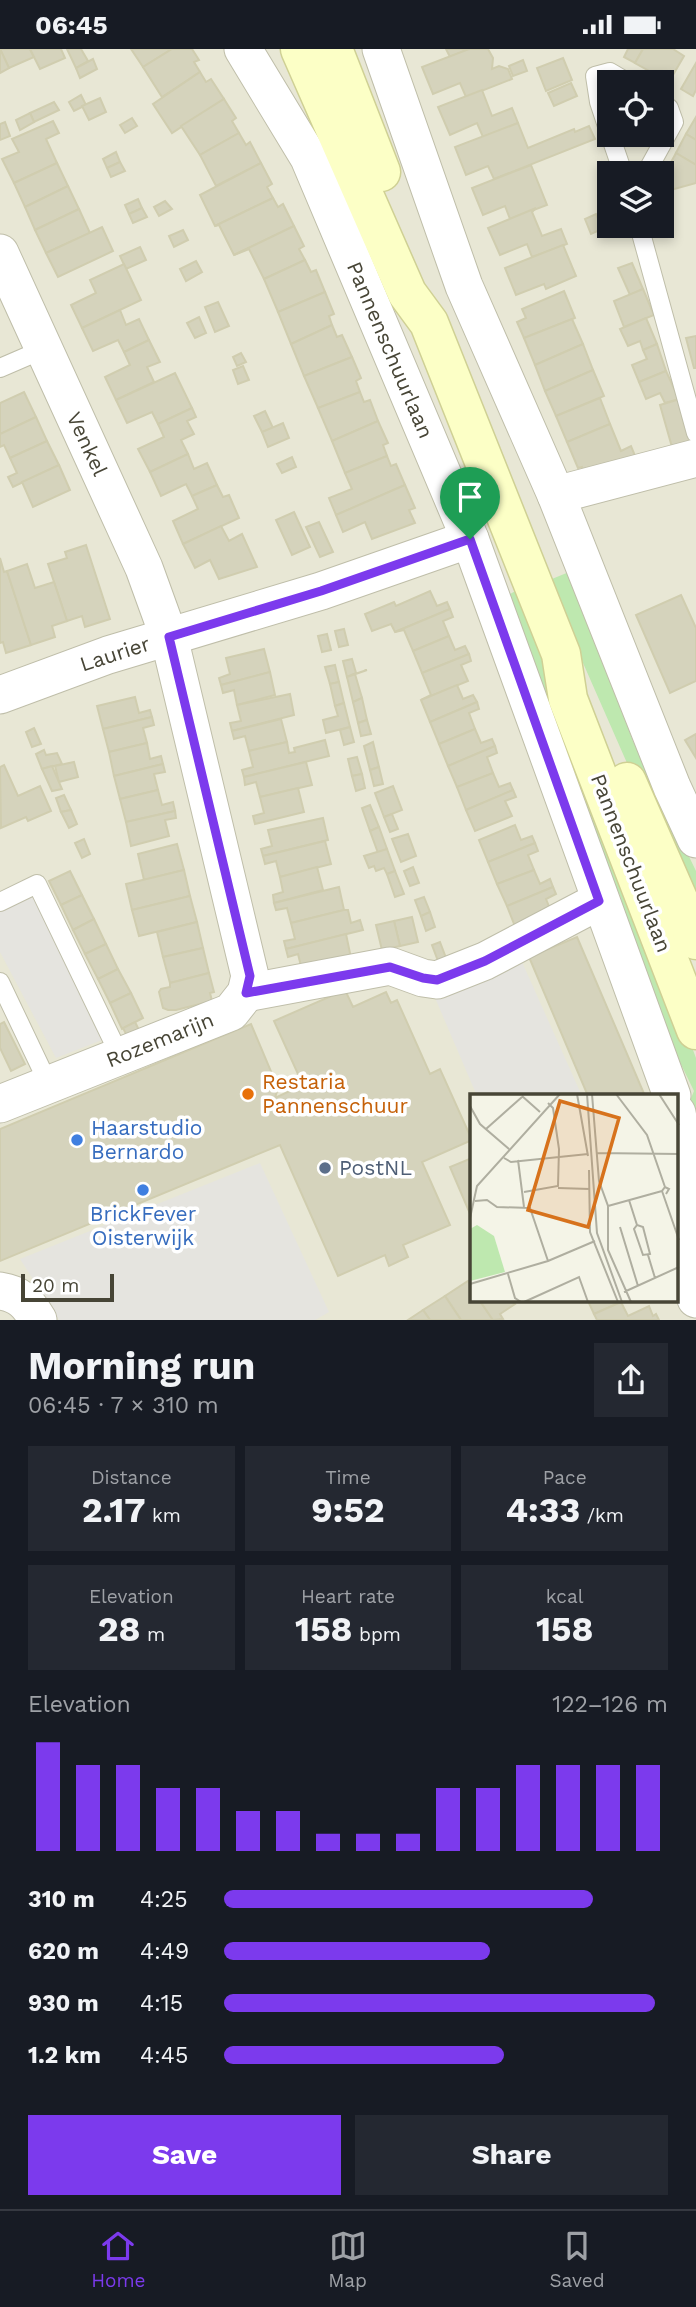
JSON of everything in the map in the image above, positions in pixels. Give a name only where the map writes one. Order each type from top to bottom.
[{"type":"main road","name":"Pannenschuurlaan","points":[[300,49],[407,293],[429,323],[561,654],[587,692],[696,940]]},
{"type":"main road","name":"Pannenschuurlaan","points":[[333,49],[426,287],[429,323]]},
{"type":"main road","name":"Pannenschuurlaan","points":[[561,654],[568,699],[696,1030]]},
{"type":"street","name":"Pannenschuurlaan","points":[[243,49],[309,158],[470,539],[670,1094]]},
{"type":"street","points":[[382,49],[464,286],[556,495],[671,787],[696,839]]},
{"type":"street","name":"Venkel","points":[[0,253],[144,568],[169,637]]},
{"type":"street","points":[[556,495],[696,458]]},
{"type":"street","name":"Laurier","points":[[0,695],[108,655],[321,591],[470,539]]},
{"type":"street","points":[[169,637],[250,976],[246,993],[390,967],[437,980],[485,961],[599,901]]},
{"type":"street","name":"Rozemarijn","points":[[0,1104],[231,1012],[246,993]]},
{"type":"street","points":[[678,1119],[682,1143],[679,1244],[696,1299]]},
{"type":"street","points":[[0,1291],[16,1294],[27,1303],[38,1320]]},
{"type":"lane","points":[[642,238],[696,433]]},
{"type":"lane","points":[[0,368],[44,349]]},
{"type":"lane","points":[[0,902],[37,884],[120,1056]]},
{"type":"lane","points":[[0,982],[49,1084]]},
{"type":"shaded area","points":[[0,49],[696,49],[696,1320],[0,1320]]},
{"type":"shaded area","points":[[32,891],[102,1040],[56,1058],[0,952],[0,908]]},
{"type":"shaded area","points":[[518,953],[581,1094],[476,1094],[430,986]]},
{"type":"shaded area","points":[[260,1163],[329,1312],[315,1320],[59,1320],[20,1259]]},
{"type":"green space","points":[[569,572],[633,741],[696,871],[696,920],[547,581]]},
{"type":"green space","points":[[517,590],[696,1058],[696,1143],[689,1103],[694,1091],[627,954],[621,898],[558,758],[505,597]]},
{"type":"building","points":[[0,49],[30,49],[34,57],[9,68]]},
{"type":"building","points":[[0,49],[9,68],[0,73]]},
{"type":"building","points":[[30,49],[61,49],[65,58],[40,69]]},
{"type":"building","points":[[67,49],[81,49],[88,61],[76,68]]},
{"type":"building","points":[[131,49],[172,49],[143,67]]},
{"type":"building","points":[[172,49],[192,49],[199,60],[194,62],[200,72],[162,97],[143,67]]},
{"type":"building","points":[[446,49],[469,49],[450,57]]},
{"type":"building","points":[[469,49],[488,49],[493,58],[492,69],[499,66],[508,69],[512,79],[466,97],[460,83],[433,94],[422,67]]},
{"type":"building","points":[[628,49],[643,49],[635,63],[624,57]]},
{"type":"building","points":[[643,49],[673,49],[684,56],[674,73],[674,70],[648,70],[635,63]]},
{"type":"building","points":[[563,58],[572,80],[546,91],[537,68]]},
{"type":"building","points":[[93,59],[97,69],[80,78],[76,68]]},
{"type":"building","points":[[523,60],[527,71],[513,76],[509,66]]},
{"type":"building","points":[[696,63],[696,90],[693,96],[681,89]]},
{"type":"building","points":[[200,72],[206,82],[211,79],[224,99],[172,133],[153,104]]},
{"type":"building","points":[[571,83],[577,96],[554,106],[548,93]]},
{"type":"building","points":[[482,90],[492,116],[512,108],[518,123],[483,137],[477,123],[450,135],[438,107]]},
{"type":"building","points":[[81,95],[86,105],[74,111],[69,102]]},
{"type":"building","points":[[100,98],[106,112],[89,120],[82,106]]},
{"type":"building","points":[[224,99],[236,118],[232,121],[239,133],[200,155],[181,126]]},
{"type":"building","points":[[54,102],[59,110],[34,122],[30,113]]},
{"type":"building","points":[[30,113],[34,122],[20,130],[16,120]]},
{"type":"building","points":[[696,117],[696,140],[686,134]]},
{"type":"building","points":[[132,118],[137,126],[125,133],[120,125]]},
{"type":"building","points":[[53,121],[59,133],[46,139],[57,163],[14,183],[2,159],[19,152],[12,139]]},
{"type":"building","points":[[5,122],[10,136],[0,140],[0,124]]},
{"type":"building","points":[[518,123],[528,148],[574,129],[575,132],[589,126],[595,139],[494,179],[488,166],[466,175],[455,147]]},
{"type":"building","points":[[239,133],[246,145],[250,142],[261,163],[216,186],[200,155]]},
{"type":"building","points":[[686,134],[696,140],[696,165],[676,153]]},
{"type":"building","points":[[116,152],[120,162],[107,168],[103,159]]},
{"type":"building","points":[[676,153],[696,165],[696,183],[674,189],[674,161],[672,161]]},
{"type":"building","points":[[120,162],[125,171],[111,177],[107,168]]},
{"type":"building","points":[[57,163],[68,186],[25,207],[14,183]]},
{"type":"building","points":[[261,163],[272,184],[267,187],[273,198],[215,226],[200,195]]},
{"type":"building","points":[[531,165],[547,205],[510,219],[505,206],[483,215],[472,188]]},
{"type":"building","points":[[68,186],[79,209],[35,230],[25,207]]},
{"type":"building","points":[[273,198],[278,207],[283,204],[294,226],[234,255],[219,225],[215,226]]},
{"type":"building","points":[[138,199],[142,208],[129,214],[125,205]]},
{"type":"building","points":[[165,201],[172,209],[159,216],[154,207]]},
{"type":"building","points":[[142,208],[147,217],[133,223],[129,214]]},
{"type":"building","points":[[536,208],[532,212],[542,236],[561,229],[567,244],[532,257],[527,244],[500,255],[488,228]]},
{"type":"building","points":[[79,209],[90,233],[46,253],[35,230]]},
{"type":"building","points":[[596,214],[597,231],[591,234],[585,219]]},
{"type":"building","points":[[294,226],[304,246],[299,249],[305,260],[264,279],[249,249],[234,255]]},
{"type":"building","points":[[102,227],[113,251],[58,277],[46,253]]},
{"type":"building","points":[[183,230],[188,240],[174,247],[169,236]]},
{"type":"building","points":[[563,245],[576,276],[546,289],[544,284],[516,295],[505,268]]},
{"type":"building","points":[[140,247],[146,260],[126,269],[120,256]]},
{"type":"building","points":[[305,260],[311,272],[316,270],[325,292],[278,312],[264,279]]},
{"type":"building","points":[[196,261],[202,272],[186,281],[180,269]]},
{"type":"building","points":[[632,263],[643,289],[630,295],[618,268]]},
{"type":"building","points":[[124,264],[141,300],[82,328],[71,305],[96,293],[90,280]]},
{"type":"building","points":[[643,289],[654,315],[624,327],[614,301]]},
{"type":"building","points":[[564,291],[575,318],[524,338],[517,322],[526,318],[522,309]]},
{"type":"building","points":[[325,292],[334,314],[329,316],[332,325],[291,344],[278,312]]},
{"type":"building","points":[[218,302],[229,326],[215,332],[205,307]]},
{"type":"building","points":[[120,310],[126,325],[139,319],[149,340],[124,352],[118,340],[93,351],[82,328]]},
{"type":"building","points":[[199,317],[206,333],[195,338],[187,323]]},
{"type":"building","points":[[646,318],[657,344],[643,350],[640,341],[628,346],[620,329]]},
{"type":"building","points":[[572,319],[583,344],[535,365],[524,338]]},
{"type":"building","points":[[332,325],[337,337],[342,335],[352,357],[304,376],[291,344]]},
{"type":"building","points":[[696,336],[696,368],[694,368],[686,338]]},
{"type":"building","points":[[149,340],[160,362],[147,367],[154,382],[116,400],[105,377],[130,365],[124,352]]},
{"type":"building","points":[[583,344],[593,370],[545,391],[535,365]]},
{"type":"building","points":[[657,344],[666,371],[639,382],[632,365],[647,359],[643,350]]},
{"type":"building","points":[[241,353],[246,362],[237,366],[233,357]]},
{"type":"building","points":[[352,357],[361,378],[356,381],[360,392],[318,408],[304,376]]},
{"type":"building","points":[[243,366],[249,380],[238,384],[233,370]]},
{"type":"building","points":[[593,370],[604,396],[556,416],[545,391]]},
{"type":"building","points":[[666,371],[679,399],[665,403],[660,393],[646,399],[639,382]]},
{"type":"building","points":[[175,373],[192,408],[158,424],[152,412],[127,423],[116,400]]},
{"type":"building","points":[[24,392],[36,417],[0,434],[0,403]]},
{"type":"building","points":[[360,392],[364,402],[370,400],[378,421],[332,441],[318,408]]},
{"type":"building","points":[[600,398],[610,424],[567,442],[556,416]]},
{"type":"building","points":[[680,399],[692,442],[672,447],[660,405]]},
{"type":"building","points":[[192,408],[196,417],[187,421],[194,434],[181,440],[188,454],[150,472],[138,449],[164,437],[158,424]]},
{"type":"building","points":[[265,411],[273,428],[262,432],[254,416]]},
{"type":"building","points":[[36,417],[47,441],[10,458],[4,445],[0,447],[0,434]]},
{"type":"building","points":[[378,421],[388,443],[383,445],[387,456],[345,473],[332,441]]},
{"type":"building","points":[[283,423],[289,438],[268,447],[262,432]]},
{"type":"building","points":[[610,424],[621,451],[631,446],[636,458],[584,473],[582,467],[578,468],[567,442]]},
{"type":"building","points":[[47,441],[59,465],[13,487],[8,477],[17,473],[10,458]]},
{"type":"building","points":[[188,454],[194,469],[207,463],[217,485],[192,496],[186,484],[161,496],[150,472]]},
{"type":"building","points":[[387,456],[391,466],[396,464],[405,485],[336,515],[329,498],[352,489],[345,473]]},
{"type":"building","points":[[292,457],[296,467],[282,473],[277,464]]},
{"type":"building","points":[[59,465],[70,490],[33,507],[22,482]]},
{"type":"building","points":[[217,485],[223,497],[229,495],[239,518],[183,544],[173,521],[198,509],[192,496]]},
{"type":"building","points":[[405,485],[415,508],[409,510],[415,523],[372,539],[365,522],[343,532],[336,515]]},
{"type":"building","points":[[294,512],[310,547],[292,555],[276,520]]},
{"type":"building","points":[[319,522],[333,552],[320,557],[306,527]]},
{"type":"building","points":[[221,526],[229,541],[242,534],[257,567],[219,579],[210,560],[195,568],[183,544]]},
{"type":"building","points":[[86,545],[110,619],[85,627],[82,616],[67,621],[48,564],[67,558],[65,552]]},
{"type":"building","points":[[0,558],[4,572],[7,571],[31,645],[6,653],[3,642],[0,643]]},
{"type":"building","points":[[27,564],[35,588],[54,582],[67,621],[52,626],[55,637],[31,645],[7,571]]},
{"type":"building","points":[[430,591],[437,606],[447,602],[450,609],[395,632],[391,624],[372,631],[365,614],[394,602],[396,606]]},
{"type":"building","points":[[681,595],[696,628],[696,681],[670,693],[636,615]]},
{"type":"building","points":[[450,609],[453,617],[443,621],[449,636],[413,651],[404,630],[395,632]]},
{"type":"building","points":[[344,629],[348,645],[339,647],[335,631]]},
{"type":"building","points":[[327,634],[331,650],[322,652],[318,636]]},
{"type":"building","points":[[449,636],[455,650],[465,646],[469,654],[422,673],[413,651]]},
{"type":"building","points":[[264,649],[270,672],[221,685],[219,678],[230,674],[226,658]]},
{"type":"building","points":[[469,654],[471,661],[461,665],[468,681],[421,700],[431,695],[422,673]]},
{"type":"building","points":[[352,659],[356,673],[347,677],[343,661]]},
{"type":"building","points":[[335,665],[339,682],[330,684],[325,667]]},
{"type":"building","points":[[270,672],[275,695],[237,705],[234,690],[223,693],[221,685]]},
{"type":"building","points":[[355,674],[362,698],[353,702],[347,677]]},
{"type":"building","points":[[339,682],[344,703],[335,706],[330,684]]},
{"type":"building","points":[[457,685],[463,699],[473,695],[477,702],[430,722],[421,700]]},
{"type":"building","points":[[290,694],[294,715],[232,731],[230,723],[241,721],[237,705]]},
{"type":"building","points":[[135,697],[139,713],[150,710],[152,717],[103,729],[97,706]]},
{"type":"building","points":[[362,698],[367,720],[358,723],[353,702]]},
{"type":"building","points":[[477,702],[479,709],[469,713],[475,729],[439,744],[430,722]]},
{"type":"building","points":[[344,703],[350,727],[326,733],[323,720],[338,716],[335,706]]},
{"type":"building","points":[[152,717],[154,725],[143,728],[147,743],[109,752],[103,729]]},
{"type":"building","points":[[281,719],[287,742],[249,751],[245,736],[234,739],[232,731]]},
{"type":"building","points":[[367,720],[371,734],[361,736],[358,723]]},
{"type":"building","points":[[350,727],[354,742],[344,745],[340,730]]},
{"type":"building","points":[[34,728],[41,744],[32,747],[26,732]]},
{"type":"building","points":[[475,729],[481,743],[492,739],[495,746],[448,766],[439,744]]},
{"type":"building","points":[[696,734],[696,758],[685,740]]},
{"type":"building","points":[[325,740],[329,756],[244,777],[242,770],[253,767],[249,751],[287,742],[289,753],[295,752],[294,748]]},
{"type":"building","points":[[373,742],[379,767],[370,770],[364,746]]},
{"type":"building","points":[[147,743],[150,759],[161,756],[163,764],[114,776],[109,752]]},
{"type":"building","points":[[495,746],[497,753],[487,757],[493,773],[457,787],[448,766]]},
{"type":"building","points":[[44,750],[46,755],[57,753],[62,764],[42,769],[36,754]]},
{"type":"building","points":[[357,757],[362,774],[352,776],[348,759]]},
{"type":"building","points":[[74,762],[78,777],[59,782],[55,766]]},
{"type":"building","points":[[306,762],[312,785],[260,797],[256,782],[245,785],[244,777]]},
{"type":"building","points":[[163,764],[165,772],[154,774],[158,790],[120,799],[114,776]]},
{"type":"building","points":[[4,765],[18,796],[40,786],[51,811],[28,821],[26,817],[1,828],[0,767]]},
{"type":"building","points":[[52,766],[62,789],[52,791],[42,769]]},
{"type":"building","points":[[379,767],[383,784],[374,786],[370,770]]},
{"type":"building","points":[[493,773],[499,787],[510,783],[513,790],[466,810],[457,787]]},
{"type":"building","points":[[362,774],[365,788],[356,791],[352,776]]},
{"type":"building","points":[[393,786],[402,810],[384,817],[375,793]]},
{"type":"building","points":[[298,788],[304,812],[255,824],[253,816],[264,813],[260,797]]},
{"type":"building","points":[[158,790],[162,805],[173,802],[175,811],[126,822],[120,799]]},
{"type":"building","points":[[513,790],[516,797],[505,801],[512,816],[475,831],[466,810]]},
{"type":"building","points":[[64,795],[71,810],[61,812],[56,798]]},
{"type":"building","points":[[370,805],[379,827],[370,831],[362,808]]},
{"type":"building","points":[[71,810],[77,824],[69,828],[61,812]]},
{"type":"building","points":[[175,811],[176,818],[165,820],[169,836],[131,846],[126,822]]},
{"type":"building","points":[[392,814],[398,829],[390,832],[384,817]]},
{"type":"building","points":[[323,818],[328,840],[263,856],[261,849],[272,846],[268,830]]},
{"type":"building","points":[[515,825],[521,840],[532,836],[535,843],[488,862],[479,840]]},
{"type":"building","points":[[379,827],[387,849],[378,853],[370,831]]},
{"type":"building","points":[[408,834],[416,856],[401,862],[392,839]]},
{"type":"building","points":[[84,839],[90,854],[82,858],[75,843]]},
{"type":"building","points":[[325,841],[331,864],[280,877],[276,861],[265,864],[263,856]]},
{"type":"building","points":[[535,843],[538,851],[528,855],[534,870],[497,884],[488,862]]},
{"type":"building","points":[[177,844],[184,870],[144,880],[138,854]]},
{"type":"building","points":[[387,849],[395,871],[387,874],[384,868],[376,871],[374,866],[369,868],[364,856]]},
{"type":"building","points":[[317,867],[323,890],[274,903],[273,895],[283,892],[280,877]]},
{"type":"building","points":[[413,867],[419,883],[410,886],[404,871]]},
{"type":"building","points":[[184,870],[190,896],[132,910],[126,884]]},
{"type":"building","points":[[534,870],[540,884],[550,879],[553,887],[507,906],[497,884]]},
{"type":"building","points":[[70,871],[82,895],[61,905],[49,881]]},
{"type":"building","points":[[395,871],[404,894],[395,897],[387,874]]},
{"type":"building","points":[[339,887],[344,910],[291,923],[287,908],[276,910],[274,903]]},
{"type":"building","points":[[553,887],[556,894],[546,899],[552,914],[516,929],[507,906]]},
{"type":"building","points":[[82,895],[94,919],[73,930],[61,905]]},
{"type":"building","points":[[190,896],[197,922],[139,936],[132,910]]},
{"type":"building","points":[[424,897],[430,912],[421,916],[415,900]]},
{"type":"building","points":[[348,910],[351,923],[360,920],[363,930],[286,949],[284,941],[295,939],[291,923]]},
{"type":"building","points":[[430,912],[435,927],[426,931],[421,916]]},
{"type":"building","points":[[412,917],[418,942],[400,946],[394,921]]},
{"type":"building","points":[[94,919],[106,944],[85,954],[73,930]]},
{"type":"building","points":[[394,921],[400,946],[382,950],[376,925]]},
{"type":"building","points":[[197,922],[203,948],[163,957],[157,932]]},
{"type":"building","points":[[346,934],[351,958],[302,970],[298,954],[288,957],[286,949]]},
{"type":"building","points":[[577,937],[644,1094],[587,1094],[529,957]]},
{"type":"building","points":[[440,942],[446,958],[438,961],[432,945]]},
{"type":"building","points":[[106,944],[118,969],[98,979],[85,954]]},
{"type":"building","points":[[203,948],[209,973],[170,983],[163,957]]},
{"type":"building","points":[[118,969],[131,993],[110,1003],[98,979]]},
{"type":"building","points":[[209,973],[214,992],[210,993],[212,1001],[176,1010],[163,1008],[159,992],[161,989],[170,987],[170,983]]},
{"type":"building","points":[[345,990],[353,1007],[386,992],[391,1003],[397,1000],[430,1074],[440,1069],[470,1136],[470,1141],[422,1162],[450,1225],[403,1245],[408,1257],[389,1266],[385,1255],[338,1276],[280,1145],[0,1261],[0,1129],[251,1024],[278,1088],[275,1098],[303,1085],[274,1021]]},
{"type":"building","points":[[131,993],[143,1018],[122,1029],[110,1003]]},
{"type":"building","points":[[4,1022],[25,1064],[11,1071],[0,1048],[0,1024]]},
{"type":"building","points":[[135,1022],[141,1034],[129,1040],[123,1028]]},
{"type":"building","points":[[470,1159],[470,1214],[450,1167]]},
{"type":"building","points":[[468,1281],[470,1303],[481,1303],[493,1320],[461,1320],[445,1296]]},
{"type":"building","points":[[445,1296],[461,1320],[430,1320],[423,1310]]},
{"type":"building","points":[[481,1303],[515,1304],[500,1314],[503,1319],[493,1320]]},
{"type":"building","points":[[589,1303],[619,1303],[594,1314]]},
{"type":"building","points":[[622,1303],[628,1316],[649,1306],[653,1316],[656,1314],[659,1320],[597,1320],[594,1314]]},
{"type":"building","points":[[423,1310],[430,1320],[408,1320]]},
{"type":"place","name":"Restaria Pannenschuur","points":[[248,1094]]},
{"type":"place","name":"Haarstudio Bernardo","points":[[77,1140]]},
{"type":"place","name":"PostNL","points":[[325,1168]]},
{"type":"place","name":"BrickFever Oisterwijk","points":[[143,1190]]},
{"type":"route","points":[[470,539],[599,901],[485,961],[437,980],[390,967],[246,993],[250,976],[169,637],[321,591],[470,539]]}]
